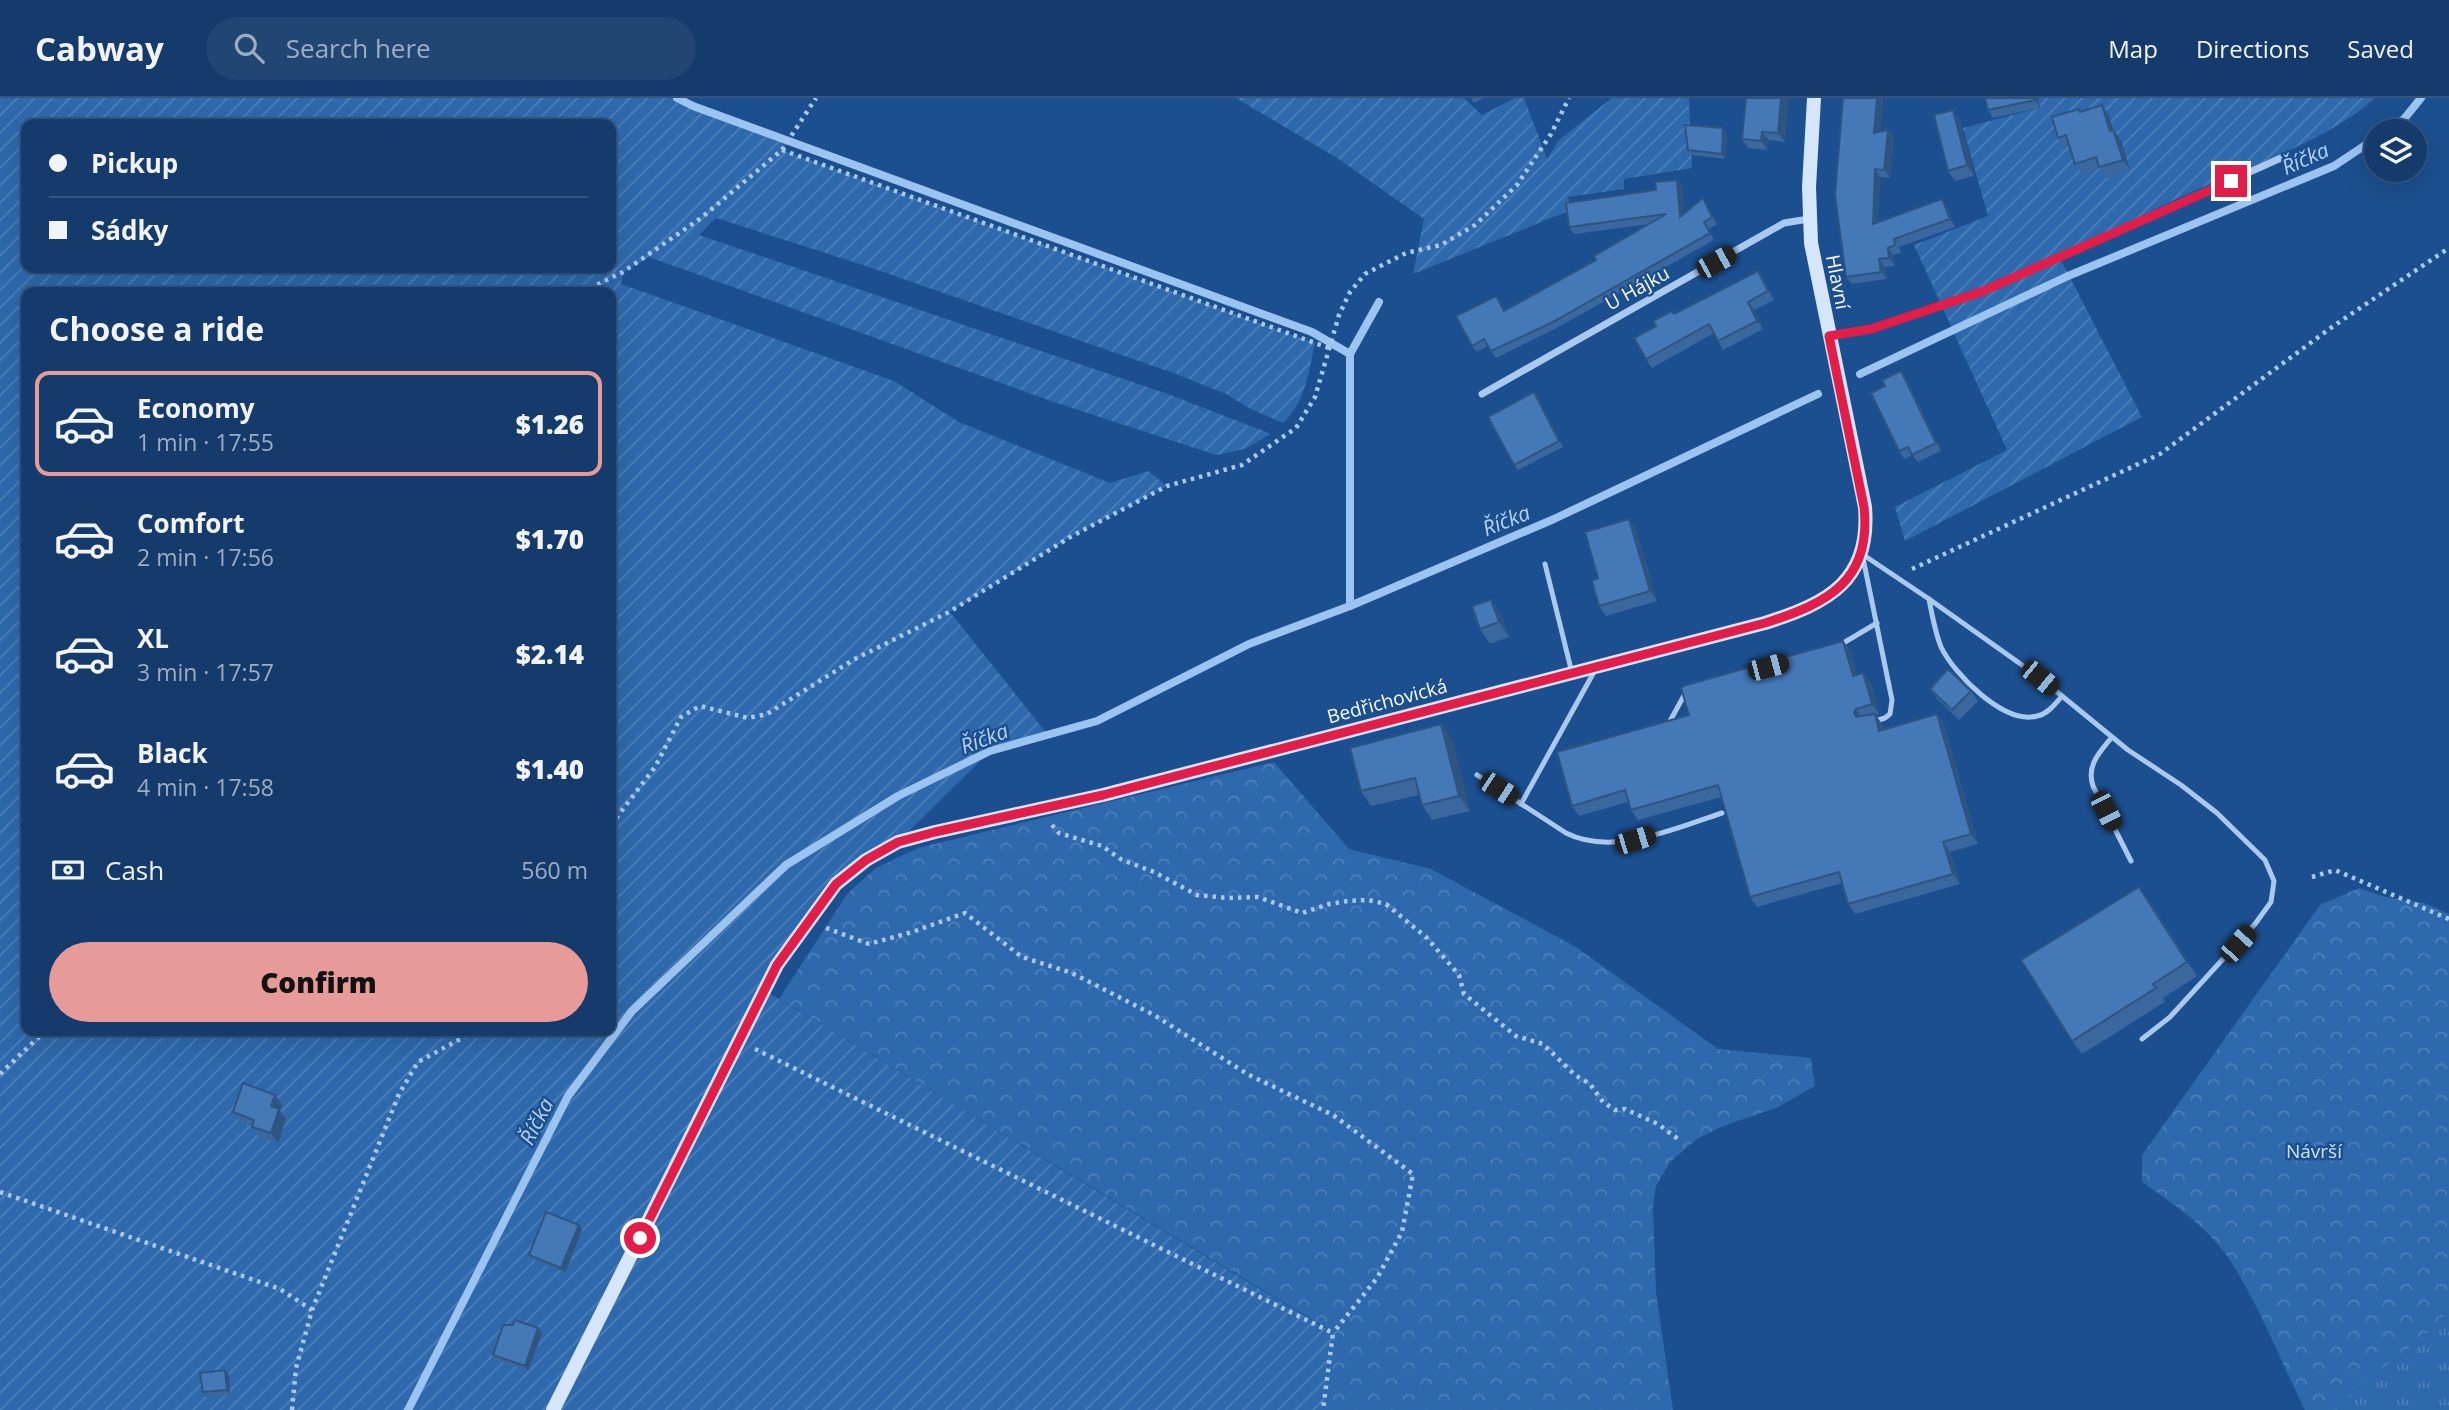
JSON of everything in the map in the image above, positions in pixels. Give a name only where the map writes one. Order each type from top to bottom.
[{"type":"street","name":"Hlavní","points":[[1814,98],[1809,219],[1813,261],[1864,507],[1866,535],[1861,554]]},
{"type":"street","points":[[1829,336],[1871,329],[1981,292],[2281,158]]},
{"type":"street","name":"U Hájku","points":[[1482,394],[1784,223],[1809,219]]},
{"type":"street","name":"Bedřichovická","points":[[553,1410],[777,965],[836,884],[866,860],[898,842],[935,832],[1103,795],[1765,623],[1803,610],[1837,590],[1851,575],[1861,554]]},
{"type":"lane","points":[[1861,554],[2029,670],[2112,737],[2230,824],[2265,860],[2274,881],[2271,902],[2255,924],[2177,1010],[2142,1039]]},
{"type":"lane","points":[[1861,554],[1893,706],[1885,718],[1866,723]]},
{"type":"lane","points":[[1545,564],[1572,673]]},
{"type":"lane","points":[[1929,599],[1938,637],[1947,656],[1962,676],[1996,705],[2015,715],[2034,717],[2048,711],[2062,696]]},
{"type":"lane","points":[[1836,647],[1877,623]]},
{"type":"lane","points":[[1521,804],[1597,666]]},
{"type":"lane","points":[[1670,721],[1686,692],[1694,687]]},
{"type":"lane","points":[[2112,737],[2093,761],[2091,776],[2093,786],[2131,861]]},
{"type":"lane","points":[[1477,775],[1573,836],[1621,842],[1635,840],[1722,813]]},
{"type":"path","points":[[592,287],[623,272],[701,218],[782,150],[816,98]]},
{"type":"path","points":[[616,818],[655,766],[681,717],[700,706],[748,718],[767,714],[853,660],[950,612],[1084,530],[1167,486],[1242,465],[1296,428],[1315,397],[1339,315],[1350,292],[1364,274],[1406,253],[1441,245],[1475,225],[1517,185],[1551,134],[1569,98]]},
{"type":"path","points":[[782,150],[1329,347]]},
{"type":"path","points":[[1895,576],[2160,454],[2332,327],[2449,248]]},
{"type":"path","points":[[1049,821],[1059,833],[1102,846],[1122,860],[1154,872],[1197,895],[1258,897],[1301,914],[1329,904],[1348,901],[1368,900],[1386,904],[1427,938],[1459,975],[1464,994],[1516,1036],[1543,1044],[1575,1075],[1590,1084],[1603,1102],[1615,1110],[1625,1109],[1647,1119],[1678,1139]]},
{"type":"path","points":[[2312,877],[2334,870],[2449,919]]},
{"type":"path","points":[[807,921],[869,944],[965,913],[1022,957],[1084,979],[1154,1015],[1249,1075],[1333,1115],[1413,1174],[1402,1232],[1377,1278],[1333,1332],[1323,1410]]},
{"type":"path","points":[[0,1074],[40,1036]]},
{"type":"path","points":[[292,1410],[296,1368],[312,1310],[400,1094],[418,1062],[466,1036]]},
{"type":"path","points":[[739,1041],[1333,1332]]},
{"type":"path","points":[[0,1192],[280,1289],[312,1310]]},
{"type":"green space","points":[[0,98],[677,98],[789,141],[782,150],[1315,343],[1301,396],[1283,423],[1226,394],[1176,374],[866,266],[716,218],[699,235],[1168,394],[1271,434],[1245,449],[1216,455],[1054,402],[649,257],[624,272],[621,284],[894,381],[959,422],[1110,483],[1148,471],[1167,486],[1072,536],[950,612],[1048,735],[990,751],[898,842],[836,884],[764,990],[1333,1333],[1323,1410],[0,1410]]},
{"type":"green space","points":[[1236,98],[1464,98],[1482,115],[1515,98],[1524,98],[1547,159],[1559,140],[1612,98],[1689,98],[1692,168],[1624,179],[1624,189],[1568,197],[1571,210],[1413,274],[1424,219],[1337,158]]},
{"type":"green space","points":[[2038,98],[2375,98],[2313,139],[2177,199],[2060,258],[2142,417],[1905,541],[1895,507],[2007,450],[1914,245],[1988,216],[1963,128],[2040,108]]},
{"type":"green space","points":[[1274,762],[1349,849],[1431,869],[1576,947],[1718,1049],[1811,1058],[1815,1086],[1778,1107],[1721,1127],[1697,1139],[1670,1162],[1656,1186],[1653,1206],[1656,1292],[1673,1410],[1323,1410],[1333,1332],[779,999],[847,894],[876,868],[918,848]]},
{"type":"green space","name":"Návrší","points":[[2359,888],[2385,897],[2424,903],[2449,914],[2449,1309],[2423,1336],[2365,1383],[2339,1410],[2305,1410],[2259,1311],[2238,1273],[2227,1256],[2198,1224],[2142,1182],[2142,1155],[2320,905]]},
{"type":"green space","points":[[2449,1309],[2449,1410],[2339,1410],[2365,1383],[2423,1336]]},
{"type":"building","points":[[1746,98],[1781,98],[1778,133],[1762,132],[1761,141],[1742,139]]},
{"type":"building","points":[[1843,98],[1877,98],[1874,133],[1888,130],[1884,170],[1875,169],[1873,224],[1942,199],[1950,219],[1894,239],[1895,245],[1888,248],[1889,258],[1879,259],[1881,272],[1846,277],[1835,195]]},
{"type":"building","points":[[1985,98],[2034,98],[2035,100],[1988,110]]},
{"type":"building","points":[[2102,105],[2123,160],[2099,167],[2096,157],[2075,164],[2066,135],[2058,138],[2052,117]]},
{"type":"building","points":[[1953,110],[1967,165],[1948,171],[1934,115]]},
{"type":"building","points":[[1685,125],[1723,128],[1722,154],[1688,150]]},
{"type":"building","points":[[1677,180],[1680,217],[1703,198],[1712,217],[1704,222],[1710,233],[1551,323],[1491,351],[1484,339],[1472,346],[1456,316],[1496,296],[1504,311],[1596,260],[1594,256],[1666,214],[1569,227],[1566,203],[1656,190],[1655,182]]},
{"type":"building","points":[[1758,271],[1768,291],[1748,302],[1757,321],[1718,341],[1709,324],[1646,359],[1634,338],[1656,326],[1653,321],[1672,311],[1674,314]]},
{"type":"building","points":[[1901,371],[1936,443],[1912,455],[1908,447],[1899,451],[1871,393],[1885,386],[1882,380]]},
{"type":"building","points":[[1534,392],[1559,441],[1514,465],[1488,417]]},
{"type":"building","points":[[1629,519],[1650,591],[1599,606],[1592,581],[1598,578],[1585,532]]},
{"type":"building","points":[[1491,600],[1499,622],[1480,629],[1472,606]]},
{"type":"building","points":[[1843,641],[1853,676],[1863,673],[1872,704],[1856,709],[1856,717],[1875,714],[1879,731],[1937,714],[1971,834],[1943,842],[1953,874],[1848,904],[1839,872],[1750,897],[1718,785],[1631,810],[1625,790],[1572,806],[1557,752],[1689,715],[1681,688],[1683,686]]},
{"type":"building","points":[[1948,669],[1971,691],[1952,710],[1930,689]]},
{"type":"building","points":[[1441,724],[1459,796],[1422,805],[1415,778],[1361,791],[1350,748]]},
{"type":"building","points":[[2139,887],[2187,962],[2153,984],[2156,988],[2072,1041],[2021,960]]},
{"type":"building","points":[[243,1083],[275,1095],[271,1106],[279,1109],[271,1133],[252,1127],[254,1120],[233,1112]]},
{"type":"building","points":[[546,1212],[579,1225],[561,1268],[529,1255]]},
{"type":"building","points":[[515,1320],[538,1328],[525,1366],[493,1355],[503,1325],[513,1325]]},
{"type":"building","points":[[225,1370],[227,1390],[203,1392],[200,1373]]},
{"type":"waterway","points":[[677,98],[1312,332],[1350,354]]},
{"type":"waterway","name":"Říčka","points":[[2404,119],[2421,98]]},
{"type":"waterway","name":"Říčka","points":[[1860,374],[2068,276],[2334,166],[2364,146]]},
{"type":"waterway","points":[[1350,606],[1350,354],[1379,302]]},
{"type":"waterway","name":"Říčka","points":[[616,1032],[632,1011],[786,865],[898,796],[990,751],[1097,721],[1249,644],[1350,606],[1554,519],[1818,394]]},
{"type":"waterway","name":"Říčka","points":[[408,1410],[568,1096],[613,1036]]},
{"type":"route","points":[[640,1238],[777,965],[836,884],[866,860],[898,842],[935,832],[1103,795],[1765,623],[1814,605],[1830,596],[1851,575],[1866,535],[1864,507],[1829,336],[1871,329],[1981,292],[2231,181]]}]
